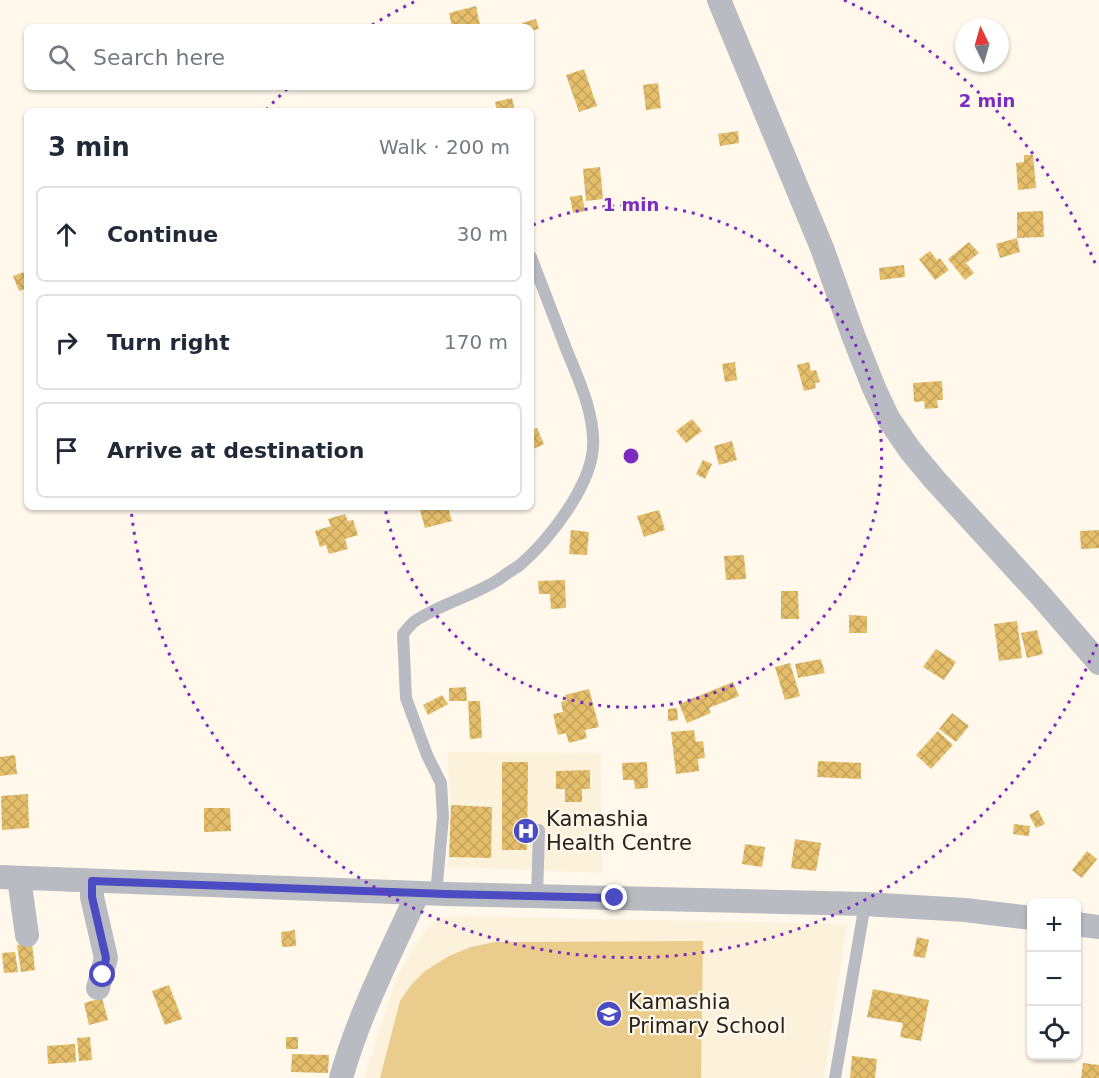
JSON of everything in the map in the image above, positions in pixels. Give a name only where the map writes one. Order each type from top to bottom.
[{"type":"street","points":[[719,0],[822,248],[866,367],[888,418],[910,450],[934,478],[1099,663]]},
{"type":"street","points":[[27,936],[9,878],[427,893],[865,904],[965,910],[1027,917]]},
{"type":"street","points":[[92,881],[92,897],[106,958],[98,988]]},
{"type":"street","points":[[341,1078],[350,1046],[373,990],[427,893]]},
{"type":"street","points":[[1081,925],[1099,927]]},
{"type":"lane","points":[[427,893],[443,817],[441,783],[427,755],[406,698],[403,634],[414,622],[487,587],[520,565],[553,530],[572,503],[587,476],[593,448],[586,404],[534,265]]},
{"type":"lane","points":[[537,896],[539,830]]},
{"type":"lane","points":[[835,1078],[865,904]]},
{"type":"shaded area","name":"Kamashia Health Centre","points":[[447,752],[601,753],[602,873],[448,867],[451,805]]},
{"type":"shaded area","name":"Kamashia Primary School","points":[[461,916],[847,924],[824,1078],[364,1078],[397,976],[421,936],[432,924],[444,918]]},
{"type":"shaded area","points":[[703,941],[701,1078],[380,1078],[400,1001],[425,971],[449,956],[471,947],[495,942]]},
{"type":"building","points":[[476,6],[480,24],[451,24],[449,13]]},
{"type":"building","points":[[536,19],[539,29],[534,30],[534,24],[522,23]]},
{"type":"building","points":[[584,69],[597,106],[579,112],[566,75]]},
{"type":"building","points":[[658,83],[661,108],[646,110],[643,85]]},
{"type":"building","points":[[512,98],[514,108],[496,108],[495,102]]},
{"type":"building","points":[[738,131],[739,143],[720,146],[718,134]]},
{"type":"building","points":[[1024,155],[1033,155],[1036,188],[1018,190],[1016,163],[1024,162]]},
{"type":"building","points":[[600,167],[603,199],[586,201],[583,169]]},
{"type":"building","points":[[582,195],[585,211],[573,213],[570,197]]},
{"type":"building","points":[[1043,211],[1044,237],[1017,238],[1017,212]]},
{"type":"building","points":[[1017,238],[1020,252],[1000,258],[996,244]]},
{"type":"building","points":[[969,242],[979,253],[966,263],[974,273],[965,280],[948,259]]},
{"type":"building","points":[[930,251],[937,260],[940,258],[949,270],[935,280],[919,259]]},
{"type":"building","points":[[904,265],[905,277],[880,280],[879,268]]},
{"type":"building","points":[[24,272],[24,289],[19,291],[13,276]]},
{"type":"building","points":[[735,362],[737,380],[725,382],[722,364]]},
{"type":"building","points":[[809,362],[811,371],[816,370],[820,382],[815,383],[816,388],[804,391],[797,365]]},
{"type":"building","points":[[942,381],[943,400],[937,400],[938,408],[925,409],[924,401],[914,402],[913,383]]},
{"type":"building","points":[[692,419],[702,431],[686,443],[676,431]]},
{"type":"building","points":[[537,428],[544,444],[534,449],[534,429]]},
{"type":"building","points":[[732,441],[737,460],[719,465],[714,446]]},
{"type":"building","points":[[703,460],[712,464],[705,479],[696,474]]},
{"type":"building","points":[[420,510],[449,510],[452,521],[425,528]]},
{"type":"building","points":[[659,510],[665,530],[644,537],[637,516]]},
{"type":"building","points":[[345,514],[348,521],[353,520],[358,535],[345,539],[348,549],[329,554],[326,545],[320,547],[315,531],[331,526],[328,519]]},
{"type":"building","points":[[571,530],[589,532],[587,555],[569,554]]},
{"type":"building","points":[[1099,530],[1099,548],[1081,549],[1080,531]]},
{"type":"building","points":[[744,555],[746,579],[726,580],[724,556]]},
{"type":"building","points":[[565,580],[566,608],[551,609],[550,594],[539,594],[538,581]]},
{"type":"building","points":[[781,591],[798,591],[799,619],[781,619]]},
{"type":"building","points":[[849,615],[867,616],[867,633],[849,633]]},
{"type":"building","points":[[1017,621],[1022,658],[999,661],[994,624]]},
{"type":"building","points":[[1037,630],[1043,654],[1027,658],[1021,633]]},
{"type":"building","points":[[936,649],[956,662],[944,680],[923,667]]},
{"type":"building","points":[[821,659],[825,673],[798,678],[795,664]]},
{"type":"building","points":[[790,663],[800,696],[785,700],[775,667]]},
{"type":"building","points":[[733,682],[739,696],[709,708],[711,713],[687,723],[679,704]]},
{"type":"building","points":[[466,687],[467,701],[449,701],[449,688]]},
{"type":"building","points":[[589,689],[599,727],[585,730],[587,738],[569,743],[566,733],[558,735],[553,714],[563,712],[561,702],[567,700],[565,695]]},
{"type":"building","points":[[442,695],[448,704],[428,715],[423,705]]},
{"type":"building","points":[[468,701],[480,701],[482,738],[470,739]]},
{"type":"building","points":[[677,708],[678,720],[668,721],[668,709]]},
{"type":"building","points":[[952,713],[969,726],[956,742],[939,729]]},
{"type":"building","points":[[694,730],[696,742],[703,741],[705,758],[698,759],[699,771],[676,774],[671,732]]},
{"type":"building","points":[[938,731],[953,745],[931,769],[916,755]]},
{"type":"building","points":[[15,755],[17,774],[0,776],[0,757]]},
{"type":"building","points":[[818,761],[861,763],[861,779],[817,777]]},
{"type":"building","points":[[502,762],[528,762],[527,850],[502,850]]},
{"type":"building","points":[[647,762],[648,788],[635,789],[634,780],[623,780],[622,763]]},
{"type":"building","points":[[590,770],[590,789],[582,789],[582,802],[565,802],[565,789],[556,789],[556,771]]},
{"type":"building","points":[[28,794],[29,828],[2,830],[1,796]]},
{"type":"building","points":[[451,805],[492,807],[491,858],[449,857]]},
{"type":"building","points":[[204,808],[230,808],[231,831],[204,832]]},
{"type":"building","points":[[1038,810],[1045,824],[1036,828],[1029,815]]},
{"type":"building","points":[[1014,824],[1030,826],[1029,836],[1013,834]]},
{"type":"building","points":[[795,839],[821,843],[816,871],[791,868]]},
{"type":"building","points":[[745,844],[765,847],[762,867],[742,864]]},
{"type":"building","points":[[1087,851],[1097,859],[1082,878],[1072,870]]},
{"type":"building","points":[[295,930],[296,946],[282,947],[281,932]]},
{"type":"building","points":[[917,937],[929,940],[925,958],[913,956]]},
{"type":"building","points":[[32,943],[35,970],[21,972],[17,945]]},
{"type":"building","points":[[15,952],[18,972],[4,973],[2,953]]},
{"type":"building","points":[[169,985],[182,1019],[165,1025],[152,991]]},
{"type":"building","points":[[873,989],[929,1000],[921,1041],[900,1037],[903,1023],[867,1017]]},
{"type":"building","points":[[102,998],[108,1020],[89,1025],[84,1003]]},
{"type":"building","points":[[90,1037],[92,1060],[79,1061],[77,1038]]},
{"type":"building","points":[[286,1037],[298,1037],[298,1049],[286,1049]]},
{"type":"building","points":[[75,1044],[76,1062],[48,1064],[47,1046]]},
{"type":"building","points":[[292,1054],[329,1055],[328,1073],[291,1072]]},
{"type":"building","points":[[852,1056],[877,1059],[875,1078],[850,1078]]},
{"type":"building","points":[[1083,1063],[1099,1065],[1099,1078],[1081,1078]]},
{"type":"place","name":"Kamashia Health Centre","points":[[526,831]]},
{"type":"place","name":"Kamashia Primary School","points":[[609,1014]]},
{"type":"route","points":[[103,975],[106,958],[92,897],[92,881],[615,898]]}]
